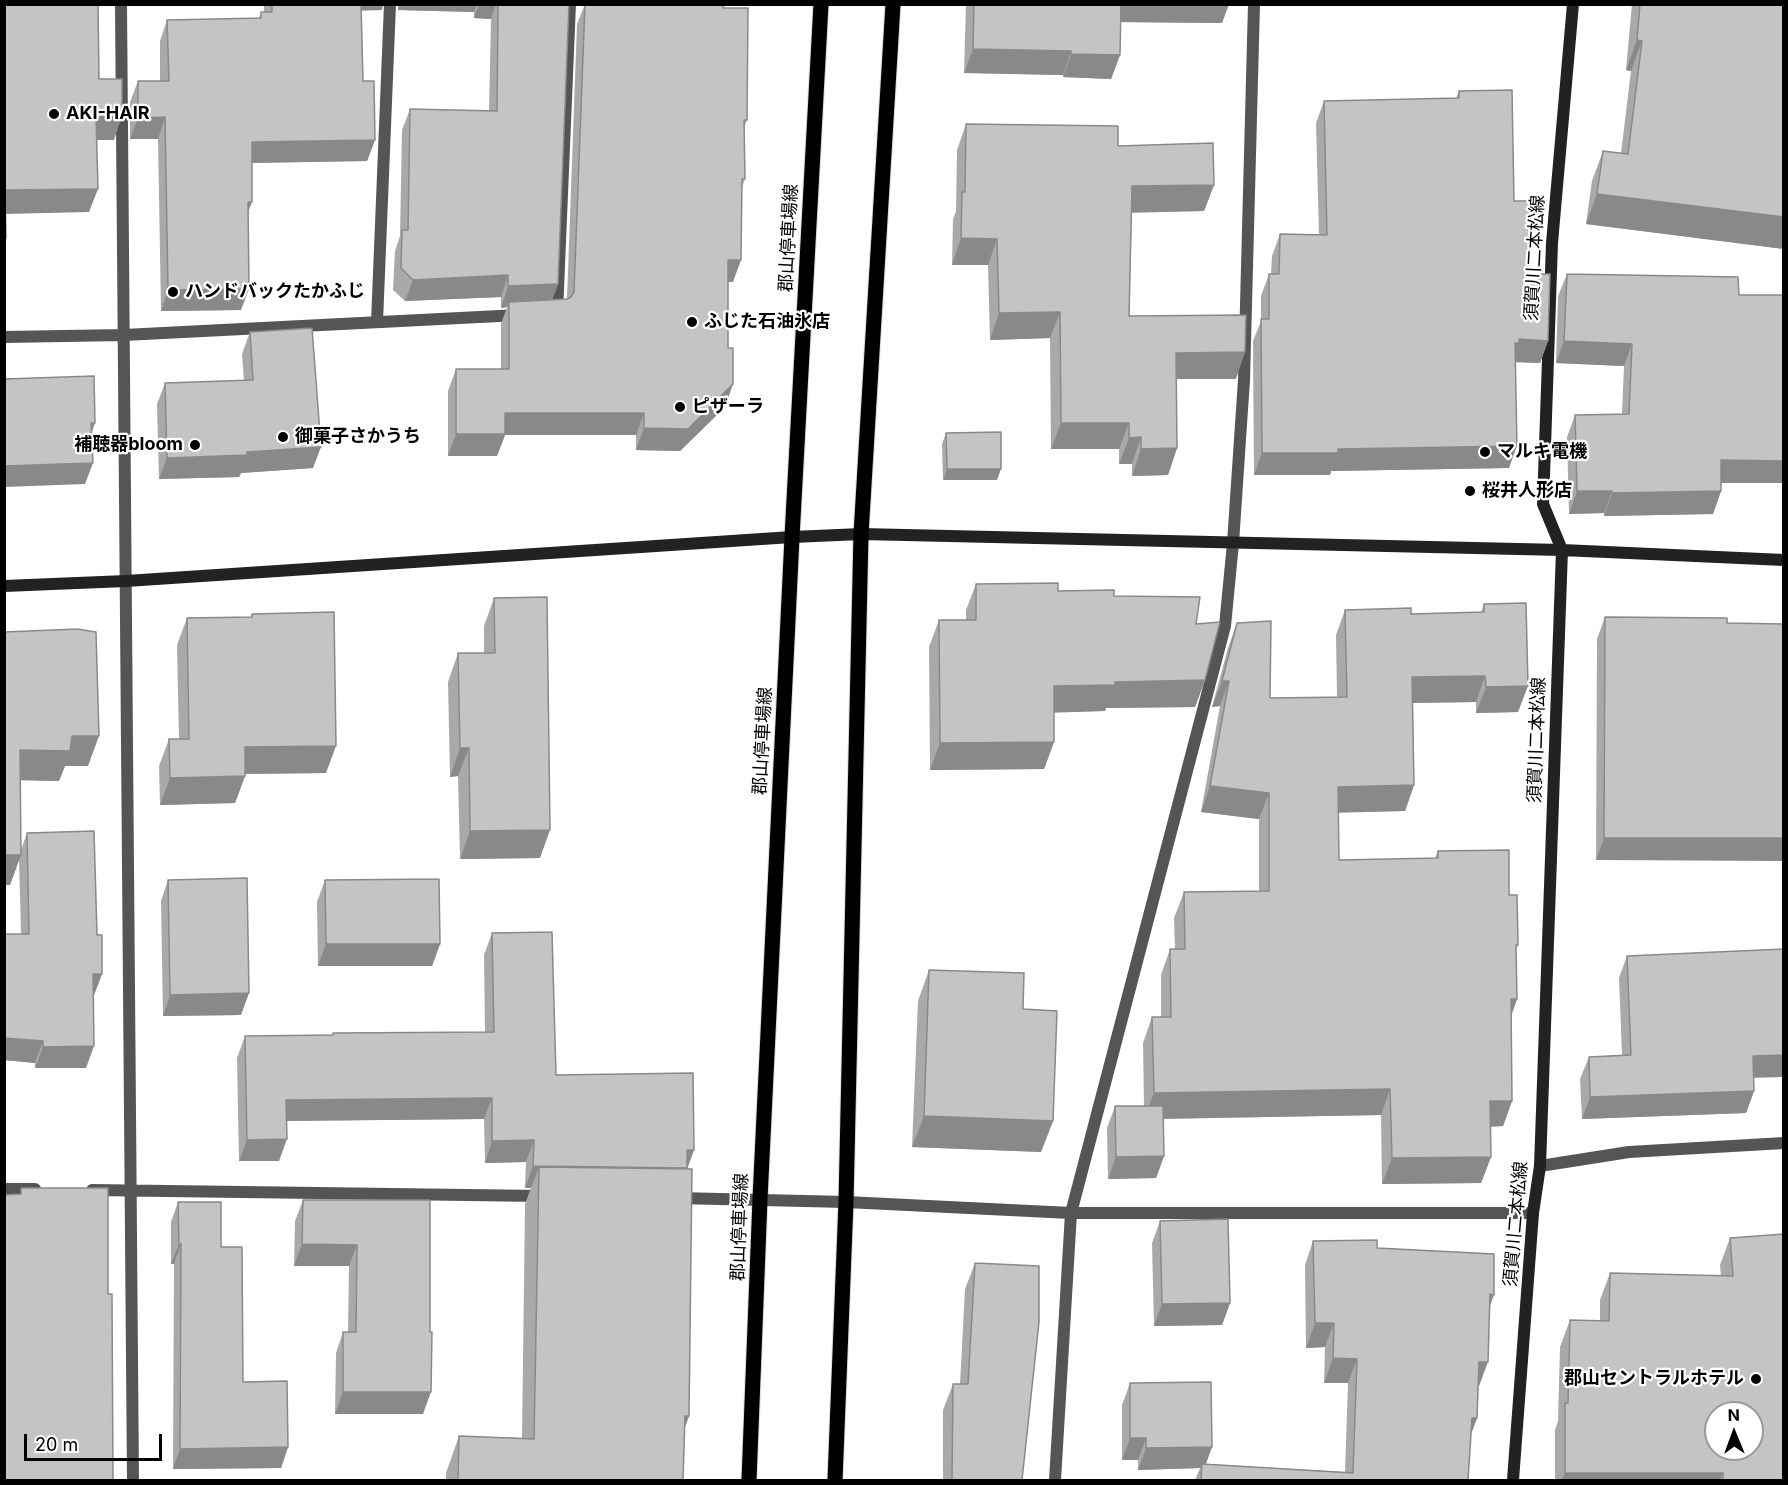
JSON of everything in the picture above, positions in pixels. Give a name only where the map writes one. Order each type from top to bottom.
[{"type":"main road","name":"郡山停車場線","points":[[749,1480],[760,1199],[792,537],[821,4]]},
{"type":"main road","points":[[835,1480],[846,1202],[861,534],[893,4]]},
{"type":"street","points":[[121,4],[133,1480]]},
{"type":"street","points":[[377,322],[390,4]]},
{"type":"street","points":[[4,337],[124,335],[558,313],[570,4]]},
{"type":"street","points":[[1055,1480],[1071,1213],[1225,626],[1244,380],[1254,4]]},
{"type":"street","name":"須賀川二本松線","points":[[1513,1480],[1533,1213],[1540,1166],[1562,550],[1543,504],[1552,243],[1573,4]]},
{"type":"street","points":[[4,586],[861,534],[1562,550],[1784,560]]},
{"type":"street","points":[[1540,1166],[1629,1152],[1784,1143]]},
{"type":"street","points":[[4,1189],[50,1189]]},
{"type":"street","points":[[84,1190],[553,1196]]},
{"type":"street","points":[[668,1198],[846,1202],[1071,1213],[1533,1213]]},
{"type":"building","points":[[4,4],[98,4],[99,79],[122,79],[122,116],[96,117],[98,189],[5,190],[6,238],[4,238]]},
{"type":"building","points":[[272,4],[361,4],[363,81],[374,81],[375,140],[252,142],[252,202],[248,202],[249,289],[168,290],[165,117],[138,118],[138,81],[169,81],[167,20],[261,18],[261,12],[272,12]]},
{"type":"building","points":[[498,4],[569,4],[558,284],[508,286],[508,275],[413,280],[401,268],[402,230],[408,230],[410,109],[497,111]]},
{"type":"building","points":[[585,4],[723,4],[723,8],[748,8],[747,120],[744,120],[745,179],[742,179],[741,260],[728,260],[728,348],[733,348],[733,384],[688,429],[644,428],[644,413],[505,413],[505,434],[456,434],[456,369],[509,369],[509,302],[567,299],[574,292]]},
{"type":"building","points":[[974,4],[1121,4],[1120,55],[1071,54],[1071,51],[973,49]]},
{"type":"building","points":[[1640,4],[1784,4],[1784,217],[1597,194],[1603,151],[1628,154],[1642,41],[1637,40]]},
{"type":"building","points":[[1512,90],[1514,201],[1530,201],[1530,274],[1550,274],[1548,341],[1519,339],[1519,343],[1515,343],[1517,446],[1338,449],[1338,453],[1262,453],[1261,319],[1269,319],[1269,274],[1279,274],[1280,234],[1327,235],[1324,101],[1459,98],[1459,91]]},
{"type":"building","points":[[966,124],[1118,126],[1118,146],[1213,143],[1214,185],[1132,186],[1129,316],[1246,315],[1245,352],[1176,353],[1177,448],[1141,449],[1141,437],[1129,438],[1129,423],[1061,423],[1060,312],[999,313],[997,239],[961,238],[962,192],[965,192]]},
{"type":"building","points":[[1567,274],[1738,277],[1739,295],[1784,295],[1784,461],[1721,460],[1721,491],[1612,493],[1612,491],[1577,491],[1575,415],[1629,414],[1632,344],[1564,341]]},
{"type":"building","points":[[312,328],[321,447],[247,452],[247,455],[167,458],[165,383],[253,380],[250,332]]},
{"type":"building","points":[[94,376],[95,423],[91,423],[93,463],[4,466],[4,379]]},
{"type":"building","points":[[1001,432],[1001,469],[947,469],[946,433]]},
{"type":"building","points":[[1058,583],[1058,591],[1114,590],[1114,596],[1200,597],[1196,624],[1220,622],[1205,680],[1054,686],[1054,742],[940,743],[939,620],[976,620],[976,584]]},
{"type":"building","points":[[547,597],[550,830],[470,831],[469,748],[460,748],[458,653],[495,653],[494,598]]},
{"type":"building","points":[[1526,603],[1528,686],[1486,687],[1485,676],[1412,677],[1414,785],[1338,787],[1339,860],[1438,858],[1438,851],[1509,850],[1509,895],[1517,895],[1518,945],[1516,945],[1517,999],[1511,999],[1512,1101],[1490,1101],[1491,1157],[1392,1158],[1390,1089],[1154,1093],[1152,1017],[1171,1017],[1170,949],[1185,949],[1184,892],[1269,891],[1269,793],[1210,786],[1229,681],[1222,681],[1237,623],[1271,621],[1270,698],[1347,697],[1345,610],[1411,608],[1411,614],[1484,612],[1484,604]]},
{"type":"building","points":[[334,612],[336,746],[245,747],[245,776],[170,778],[169,739],[189,739],[187,618]]},
{"type":"building","points":[[1605,617],[1727,618],[1727,623],[1784,624],[1784,838],[1604,838]]},
{"type":"building","points":[[77,629],[96,632],[99,736],[72,736],[70,751],[20,750],[21,855],[4,855],[4,632]]},
{"type":"building","points":[[94,831],[97,935],[102,935],[102,974],[93,974],[94,1046],[43,1047],[43,1041],[4,1038],[4,934],[29,934],[27,833]]},
{"type":"building","points":[[247,878],[249,993],[170,995],[168,880]]},
{"type":"building","points":[[439,879],[440,944],[326,944],[325,880]]},
{"type":"building","points":[[552,932],[556,1075],[693,1073],[694,1150],[687,1150],[687,1168],[533,1166],[534,1140],[492,1141],[492,1098],[286,1100],[287,1139],[247,1140],[245,1036],[494,1032],[492,933]]},
{"type":"building","points":[[1784,949],[1784,1055],[1753,1056],[1754,1091],[1590,1097],[1589,1057],[1631,1055],[1627,956]]},
{"type":"building","points":[[929,970],[1024,973],[1023,1009],[1057,1011],[1053,1121],[924,1116]]},
{"type":"building","points":[[1115,1106],[1163,1106],[1164,1156],[1116,1157]]},
{"type":"building","points":[[539,1167],[692,1169],[689,1416],[685,1416],[683,1480],[458,1480],[459,1436],[534,1439]]},
{"type":"building","points":[[21,1188],[108,1188],[108,1294],[112,1294],[113,1480],[4,1480],[4,1195],[21,1194]]},
{"type":"building","points":[[303,1200],[430,1200],[431,1392],[343,1392],[343,1332],[356,1332],[357,1245],[302,1244]]},
{"type":"building","points":[[178,1202],[221,1202],[221,1247],[242,1247],[243,1382],[287,1381],[288,1447],[180,1449],[181,1244],[179,1244]]},
{"type":"building","points":[[1228,1219],[1230,1303],[1162,1304],[1160,1221]]},
{"type":"building","points":[[1784,1234],[1784,1480],[1723,1480],[1723,1473],[1565,1473],[1565,1403],[1568,1403],[1570,1320],[1609,1321],[1610,1273],[1733,1276],[1730,1238]]},
{"type":"building","points":[[1377,1240],[1377,1248],[1494,1254],[1494,1295],[1490,1294],[1488,1362],[1479,1362],[1477,1418],[1472,1418],[1468,1480],[1201,1480],[1202,1464],[1353,1473],[1357,1359],[1333,1358],[1334,1323],[1315,1323],[1313,1241]]},
{"type":"building","points":[[975,1263],[1039,1266],[1039,1322],[1022,1480],[952,1480],[953,1384],[968,1384]]},
{"type":"building","points":[[1211,1382],[1212,1447],[1146,1448],[1146,1438],[1130,1438],[1130,1383]]},
{"type":"place","name":"AKI-HAIR","points":[[54,114]]},
{"type":"place","name":"ハンドバックたかふじ","points":[[173,292]]},
{"type":"place","name":"ふじた石油氷店","points":[[692,322]]},
{"type":"place","name":"ピザーラ","points":[[680,407]]},
{"type":"place","name":"御菓子さかうち","points":[[283,437]]},
{"type":"place","name":"補聴器bloom","points":[[195,445]]},
{"type":"place","name":"マルキ電機","points":[[1485,452]]},
{"type":"place","name":"桜井人形店","points":[[1470,491]]},
{"type":"place","name":"郡山セントラルホテル","points":[[1756,1379]]}]
